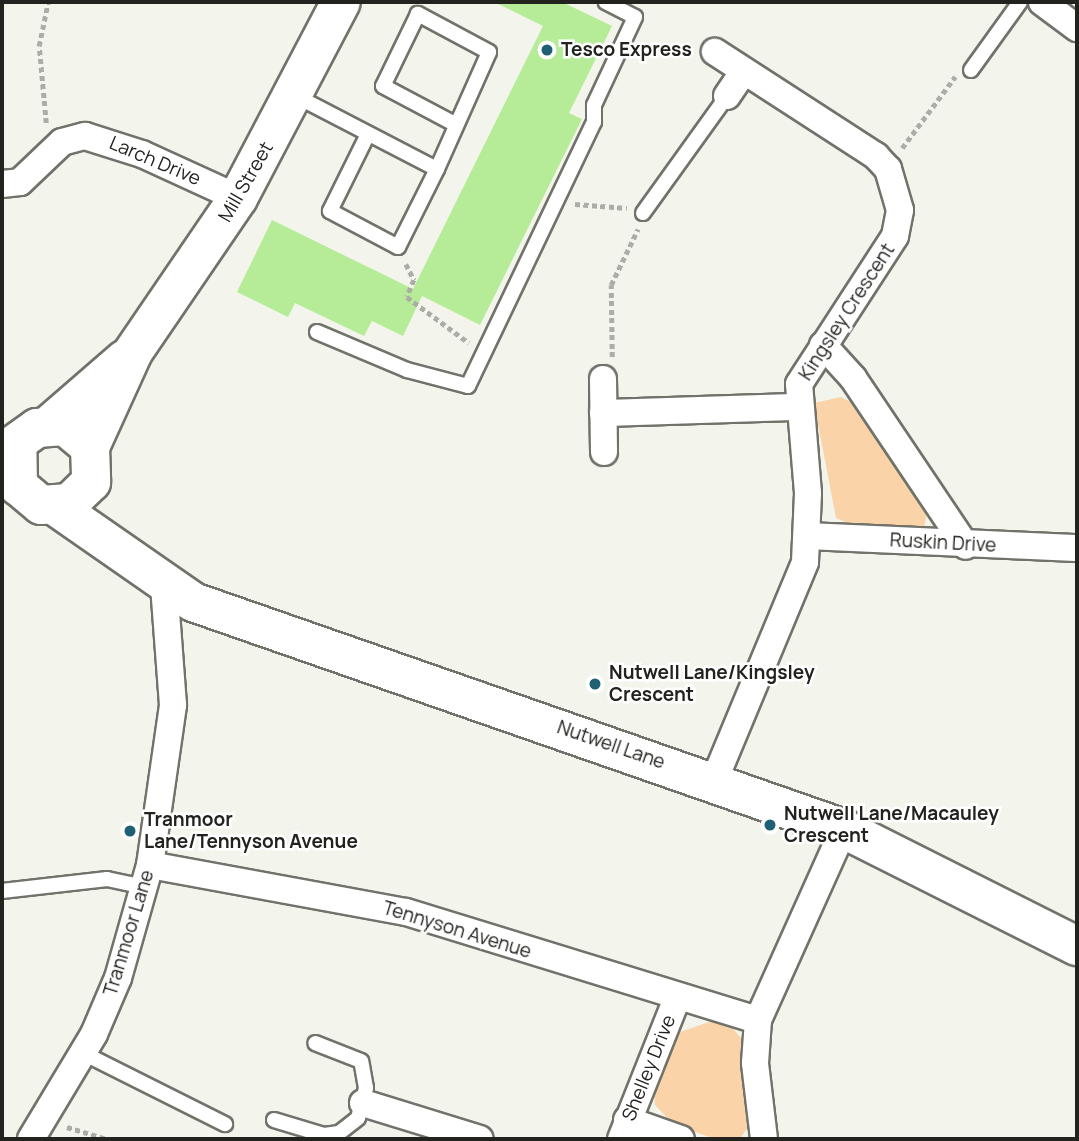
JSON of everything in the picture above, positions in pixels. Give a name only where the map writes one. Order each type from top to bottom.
[{"type":"street","name":"Mill Street","points":[[92,454],[133,352],[238,198],[341,2]]},
{"type":"street","points":[[1042,2],[1077,28]]},
{"type":"street","points":[[715,52],[888,169]]},
{"type":"street","points":[[727,96],[744,71]]},
{"type":"street","name":"Larch Drive","points":[[2,184],[20,182],[62,142],[101,138],[238,198]]},
{"type":"street","name":"Kingsley Crescent","points":[[714,780],[799,579],[809,536],[796,407],[799,384],[895,236],[900,210],[888,169]]},
{"type":"street","points":[[823,345],[861,389],[966,546]]},
{"type":"street","name":"Mill Street","points":[[50,425],[133,352]]},
{"type":"street","points":[[603,379],[604,453]]},
{"type":"street","points":[[603,413],[796,407]]},
{"type":"street","points":[[50,425],[77,432],[92,454],[83,494],[28,499],[13,473],[9,450],[50,425]]},
{"type":"street","name":"Nutwell Lane","points":[[92,454],[103,500],[152,573]]},
{"type":"street","name":"Nutwell Lane","points":[[28,499],[152,573],[192,602],[714,780],[844,830],[1077,946]]},
{"type":"street","name":"Ruskin Drive","points":[[809,536],[966,546],[1077,548]]},
{"type":"street","name":"Tranmoor Lane","points":[[37,1130],[83,1053],[118,978],[147,876],[173,705],[152,573]]},
{"type":"street","points":[[764,1139],[755,1063],[758,1020],[844,830]]},
{"type":"street","name":"Tennyson Avenue","points":[[147,876],[406,912],[677,998],[758,1020]]},
{"type":"street","name":"Shelley Drive","points":[[624,1130],[677,998]]},
{"type":"street","points":[[362,1103],[480,1139]]},
{"type":"street","points":[[624,1130],[681,1139]]},
{"type":"lane","points":[[317,332],[407,370],[468,386],[556,194],[594,122],[594,105],[635,17],[606,2]]},
{"type":"lane","points":[[971,69],[1020,2]]},
{"type":"lane","points":[[368,134],[330,211],[398,247],[437,169],[453,123],[489,52],[418,14],[383,86],[453,123]]},
{"type":"lane","points":[[294,95],[437,169]]},
{"type":"lane","points":[[643,214],[727,96]]},
{"type":"lane","points":[[2,891],[147,876]]},
{"type":"lane","points":[[274,1120],[309,1133],[339,1133],[358,1118],[362,1103],[361,1061],[315,1044]]},
{"type":"lane","points":[[83,1053],[225,1124]]},
{"type":"path","points":[[48,2],[38,88],[52,151]]},
{"type":"path","points":[[888,169],[948,81],[971,69]]},
{"type":"path","points":[[556,194],[582,208],[609,202],[643,214],[611,285],[613,365],[603,379]]},
{"type":"path","points":[[398,247],[414,280],[407,297],[483,353]]},
{"type":"path","points":[[37,1130],[107,1139]]},
{"type":"shaded area","points":[[841,397],[853,403],[929,503],[924,528],[854,526],[836,518],[814,403]]},
{"type":"shaded area","points":[[715,1020],[730,1025],[746,1044],[750,1124],[740,1139],[716,1139],[674,1125],[655,1105],[654,1092],[680,1032]]},
{"type":"building","points":[[494,2],[562,2],[612,26],[569,113],[582,119],[480,325],[422,296],[403,336],[372,321],[364,336],[295,303],[288,317],[237,292],[272,220],[413,289],[543,26]]},
{"type":"place","name":"Tesco Express","points":[[547,50]]},
{"type":"place","name":"Nutwell Lane/Kingsley Crescent","points":[[595,684]]},
{"type":"place","name":"Nutwell Lane/Macauley Crescent","points":[[770,825]]},
{"type":"place","name":"Tranmoor Lane/Tennyson Avenue","points":[[130,831]]}]
